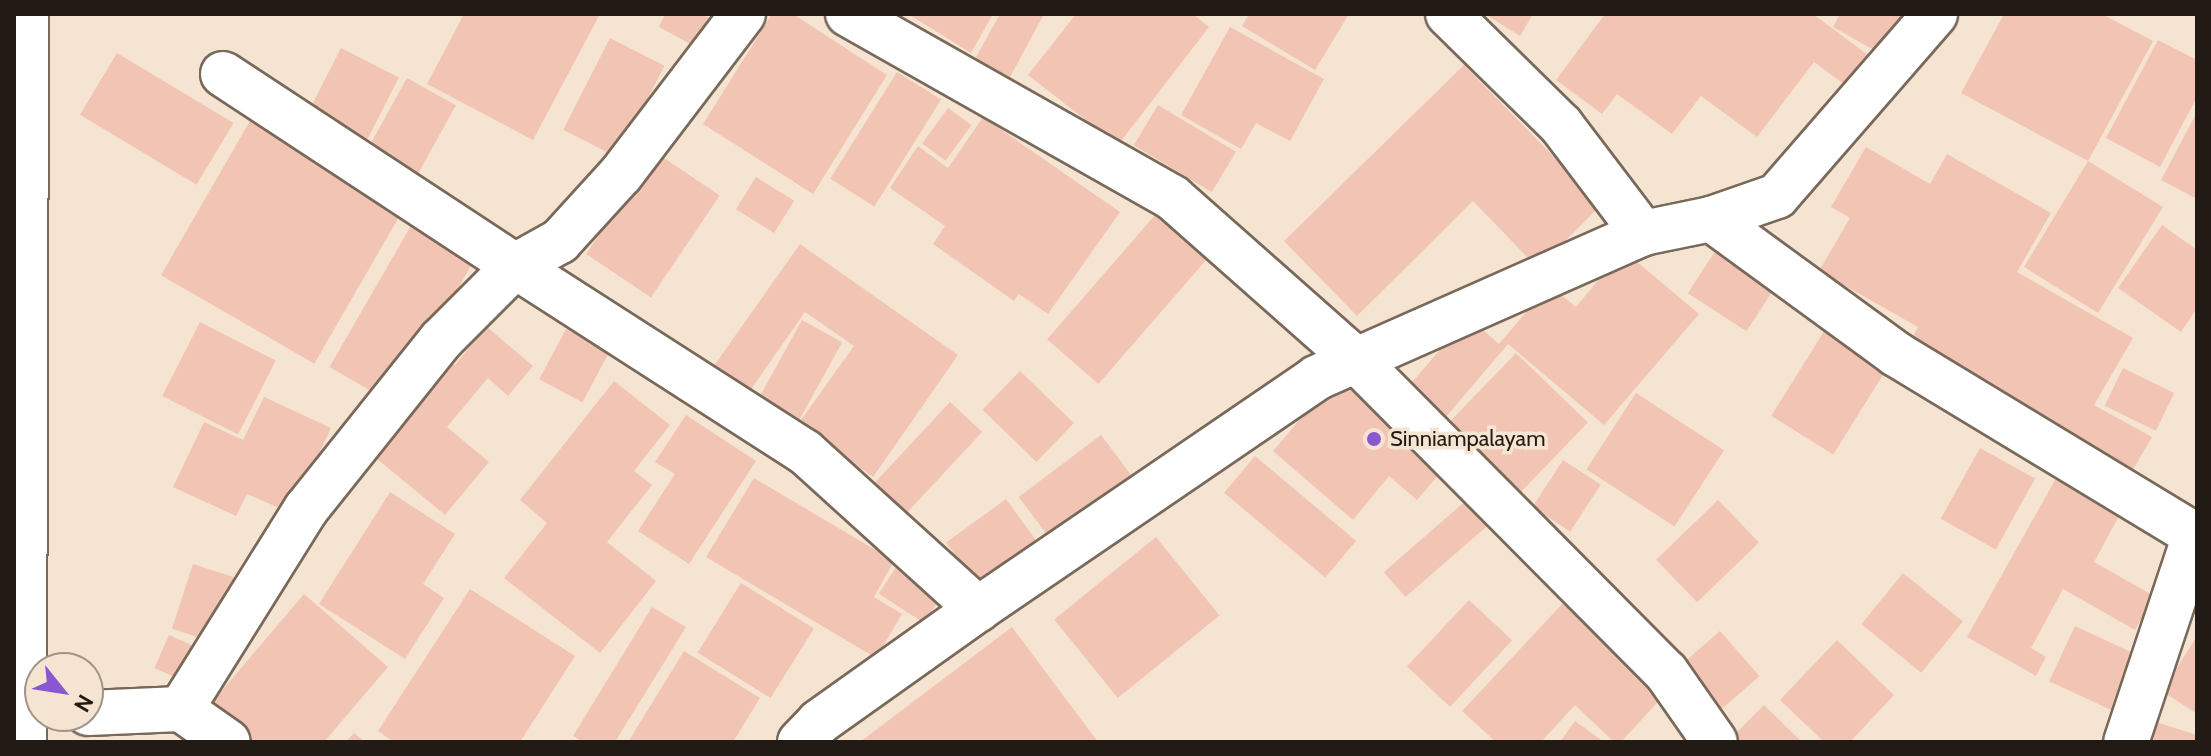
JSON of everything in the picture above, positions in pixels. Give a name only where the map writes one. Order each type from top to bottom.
[{"type":"street","points":[[26,14],[29,652]]},
{"type":"street","points":[[848,14],[1173,198],[1354,358],[1666,672],[1715,742]]},
{"type":"street","points":[[1448,14],[1561,125],[1643,233]]},
{"type":"street","points":[[800,742],[819,722],[1316,378],[1354,358],[1643,233],[1711,219],[1777,196],[1935,14]]},
{"type":"street","points":[[181,709],[306,509],[441,340],[515,266],[560,241],[621,174],[733,30]]},
{"type":"street","points":[[223,74],[805,452],[996,599]]},
{"type":"street","points":[[1711,219],[1896,354],[2195,535],[2126,742]]},
{"type":"street","points":[[104,712],[181,709],[228,742]]},
{"type":"building","points":[[464,14],[600,14],[533,140],[427,84]]},
{"type":"building","points":[[665,14],[701,14],[711,19],[696,47],[659,27]]},
{"type":"building","points":[[772,14],[793,14],[887,75],[813,194],[703,124]]},
{"type":"building","points":[[908,14],[993,14],[971,53]]},
{"type":"building","points":[[1000,14],[1044,14],[1010,77],[975,59]]},
{"type":"building","points":[[1076,14],[1193,14],[1209,27],[1118,145],[1028,75]]},
{"type":"building","points":[[1249,14],[1349,14],[1315,70],[1242,26]]},
{"type":"building","points":[[1485,14],[1533,14],[1520,36]]},
{"type":"building","points":[[1605,14],[1813,14],[1876,61],[1853,91],[1814,62],[1757,137],[1701,96],[1672,134],[1617,94],[1602,114],[1556,80]]},
{"type":"building","points":[[1840,14],[1902,14],[1879,53],[1833,27]]},
{"type":"building","points":[[2004,14],[2102,14],[2153,41],[2088,161],[1961,93]]},
{"type":"building","points":[[1230,27],[1324,79],[1290,141],[1256,123],[1241,149],[1181,115]]},
{"type":"building","points":[[610,38],[664,66],[618,157],[563,130]]},
{"type":"building","points":[[2158,40],[2197,60],[2197,97],[2160,167],[2106,138]]},
{"type":"building","points":[[341,48],[399,78],[364,146],[306,117]]},
{"type":"building","points":[[117,53],[234,123],[196,185],[80,115]]},
{"type":"building","points":[[1464,65],[1601,205],[1538,268],[1473,201],[1357,316],[1284,241]]},
{"type":"building","points":[[897,72],[941,100],[874,206],[830,179]]},
{"type":"building","points":[[407,78],[456,105],[416,178],[367,151]]},
{"type":"building","points":[[1158,105],[1236,152],[1212,192],[1134,145]]},
{"type":"building","points":[[948,108],[971,125],[946,161],[922,144]]},
{"type":"building","points":[[2197,112],[2197,199],[2161,180]]},
{"type":"building","points":[[983,117],[1120,212],[1048,314],[1019,294],[1014,301],[933,244],[945,226],[890,188],[918,146],[948,168]]},
{"type":"building","points":[[250,121],[403,210],[314,364],[161,275]]},
{"type":"building","points":[[1866,147],[1930,184],[1947,154],[2051,213],[2017,272],[2133,338],[2094,405],[2152,437],[2131,473],[1909,343],[1918,327],[1819,271],[1850,218],[1831,207]]},
{"type":"building","points":[[655,152],[720,196],[651,298],[586,254]]},
{"type":"building","points":[[2088,161],[2163,207],[2098,313],[2024,267]]},
{"type":"building","points":[[756,177],[794,201],[774,233],[736,209]]},
{"type":"building","points":[[1156,214],[1207,259],[1098,384],[1047,339]]},
{"type":"building","points":[[412,224],[474,260],[392,403],[330,367]]},
{"type":"building","points":[[2162,225],[2197,250],[2197,308],[2181,332],[2118,288]]},
{"type":"building","points":[[1721,242],[1780,280],[1746,331],[1688,293]]},
{"type":"building","points":[[800,244],[958,355],[873,477],[798,424],[854,346],[805,312],[747,395],[711,370]]},
{"type":"building","points":[[1623,250],[1699,314],[1604,425],[1508,344],[1445,418],[1408,387],[1468,317],[1499,344],[1549,285],[1576,307]]},
{"type":"building","points":[[802,320],[842,342],[797,424],[757,401]]},
{"type":"building","points":[[200,322],[276,361],[238,435],[162,396]]},
{"type":"building","points":[[1828,325],[1890,364],[1833,454],[1771,416]]},
{"type":"building","points":[[486,326],[533,366],[508,396],[488,378],[447,427],[489,462],[445,515],[365,449],[443,355],[455,365]]},
{"type":"building","points":[[566,329],[609,352],[583,402],[539,379]]},
{"type":"building","points":[[1516,353],[1588,422],[1518,494],[1447,425]]},
{"type":"building","points":[[2123,368],[2174,393],[2156,431],[2105,406]]},
{"type":"building","points":[[1020,371],[1074,423],[1036,462],[982,410]]},
{"type":"building","points":[[1340,372],[1448,464],[1417,500],[1389,476],[1353,520],[1273,451]]},
{"type":"building","points":[[614,381],[670,425],[634,471],[652,485],[607,542],[656,581],[600,653],[504,578],[547,523],[520,500]]},
{"type":"building","points":[[1636,393],[1724,450],[1674,527],[1586,469]]},
{"type":"building","points":[[264,397],[331,428],[291,513],[247,494],[236,516],[173,487],[204,422],[243,440]]},
{"type":"building","points":[[950,402],[982,432],[905,515],[873,485]]},
{"type":"building","points":[[686,415],[756,461],[689,564],[638,531],[675,474],[655,462]]},
{"type":"building","points":[[1101,435],[1139,485],[1057,547],[1019,497]]},
{"type":"building","points":[[1980,448],[2035,479],[1996,549],[1941,519]]},
{"type":"building","points":[[1255,456],[1356,541],[1325,578],[1224,493]]},
{"type":"building","points":[[1563,460],[1601,485],[1570,531],[1533,507]]},
{"type":"building","points":[[2059,473],[2123,509],[2094,562],[2154,596],[2135,630],[2063,589],[2031,648],[2046,657],[2036,676],[1967,637]]},
{"type":"building","points":[[754,478],[894,561],[874,597],[902,614],[876,658],[706,557]]},
{"type":"building","points":[[390,492],[455,534],[423,584],[444,598],[405,659],[319,604]]},
{"type":"building","points":[[1469,498],[1491,523],[1405,597],[1384,572]]},
{"type":"building","points":[[1006,499],[1041,548],[981,591],[946,542]]},
{"type":"building","points":[[1718,500],[1759,542],[1697,602],[1656,560]]},
{"type":"building","points":[[1156,537],[1220,615],[1118,698],[1054,619]]},
{"type":"building","points":[[900,561],[945,590],[924,623],[879,594]]},
{"type":"building","points":[[193,564],[234,577],[213,642],[172,629]]},
{"type":"building","points":[[1903,573],[1963,621],[1921,673],[1861,624]]},
{"type":"building","points":[[741,583],[814,629],[770,698],[698,653]]},
{"type":"building","points":[[470,589],[575,656],[520,742],[394,742],[378,731]]},
{"type":"building","points":[[304,594],[388,667],[324,742],[248,742],[208,707]]},
{"type":"building","points":[[1469,600],[1512,640],[1450,707],[1407,667]]},
{"type":"building","points":[[1565,601],[1665,694],[1621,742],[1614,742],[1575,705],[1541,742],[1496,742],[1462,711]]},
{"type":"building","points":[[652,607],[686,627],[615,742],[583,742],[573,736]]},
{"type":"building","points":[[2075,626],[2148,660],[2122,715],[2049,681]]},
{"type":"building","points":[[1012,627],[1098,742],[860,742]]},
{"type":"building","points":[[1720,631],[1759,676],[1719,712],[1679,666]]},
{"type":"building","points":[[169,635],[208,652],[194,685],[154,668]]},
{"type":"building","points":[[2197,636],[2197,714],[2162,691]]},
{"type":"building","points":[[1837,640],[1894,695],[1850,742],[1824,742],[1780,700]]},
{"type":"building","points":[[684,651],[760,698],[733,742],[628,742]]},
{"type":"building","points":[[1764,705],[1802,742],[1727,742]]},
{"type":"building","points":[[1575,721],[1604,742],[1560,742]]},
{"type":"building","points":[[2153,721],[2197,735],[2197,742],[2147,742]]},
{"type":"building","points":[[354,733],[365,742],[346,742]]},
{"type":"place","name":"Sinniampalayam","points":[[1374,439]]}]
